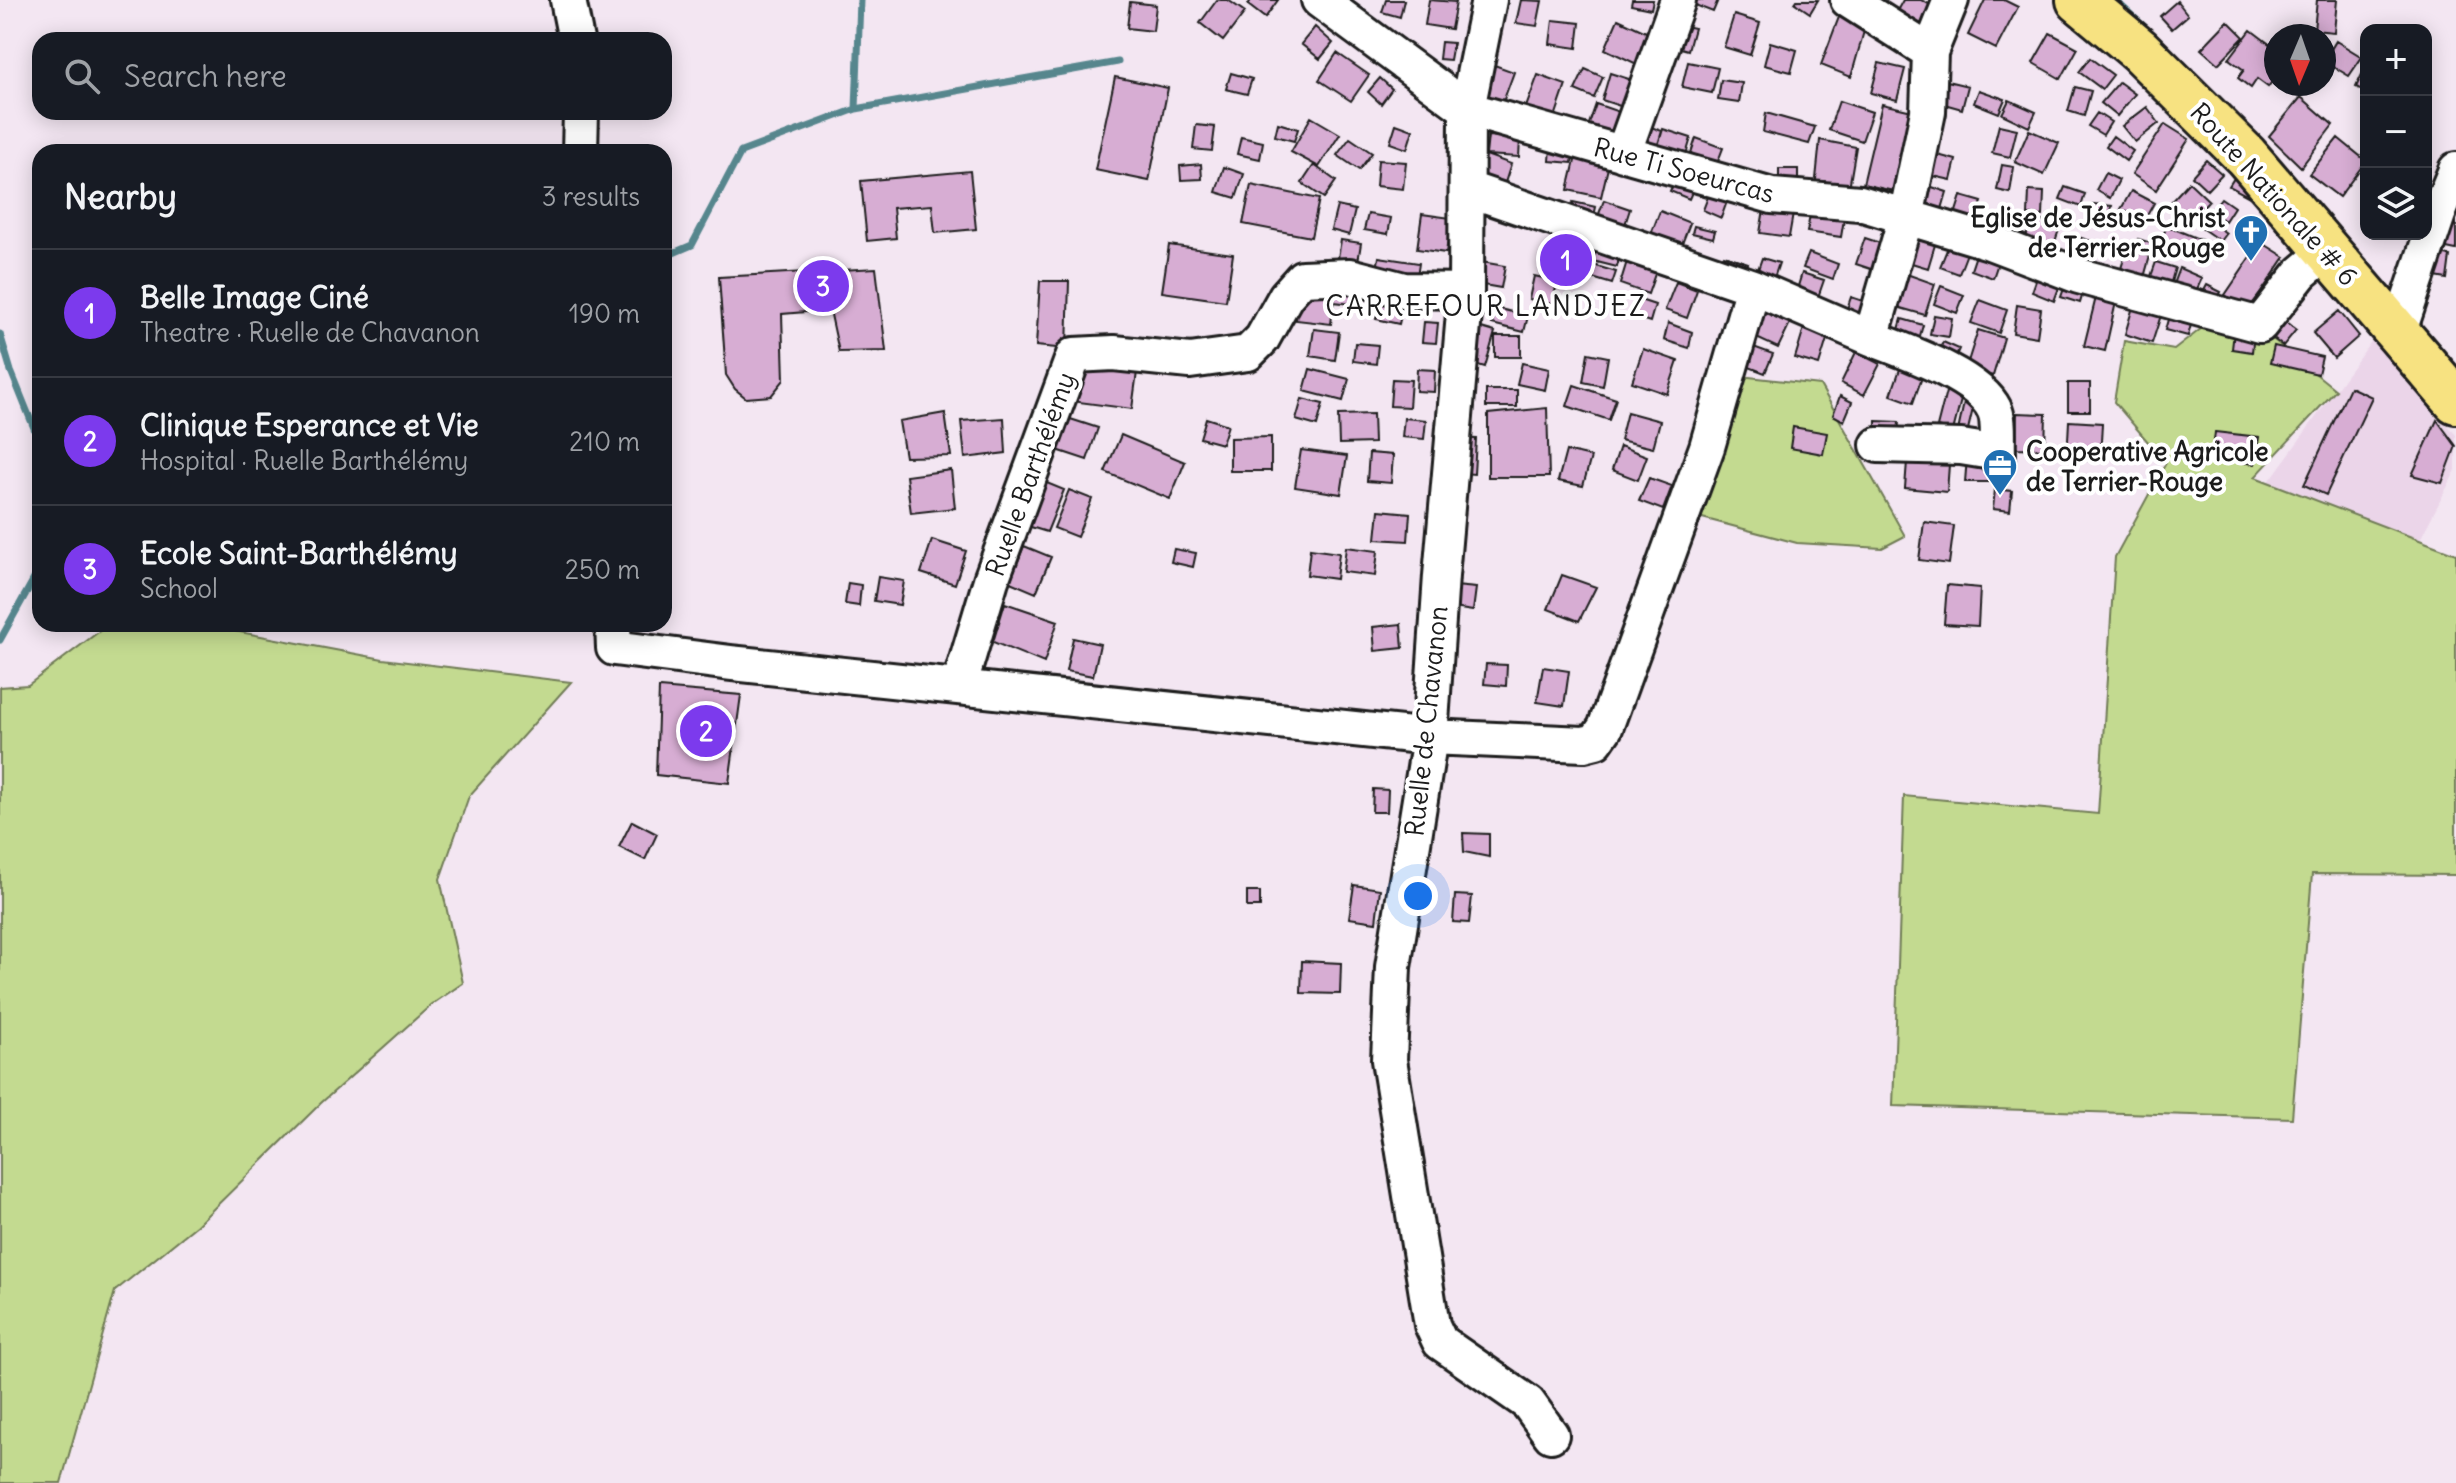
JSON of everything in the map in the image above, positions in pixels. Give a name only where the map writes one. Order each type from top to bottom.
[{"type":"main road","name":"Route Nationale # 6","points":[[2079,0],[2139,50],[2246,156],[2456,401]]},
{"type":"street","points":[[568,0],[574,32]]},
{"type":"street","name":"Rue Ti Soeurcas","points":[[1319,0],[1467,109],[1772,196],[1860,203],[1990,242],[2079,276],[2260,325],[2301,273],[2326,252]]},
{"type":"street","name":"Ruelle de Chavanon","points":[[1489,0],[1467,109],[1466,291],[1430,737],[1393,967],[1389,1060],[1432,1325],[1440,1342],[1528,1403],[1551,1435]]},
{"type":"street","points":[[1623,154],[1678,0]]},
{"type":"street","points":[[1848,0],[1930,52]]},
{"type":"street","points":[[1871,338],[1906,217],[1928,112],[1930,52],[1951,0]]},
{"type":"street","points":[[580,144],[581,120]]},
{"type":"street","points":[[2398,334],[2456,170]]},
{"type":"street","points":[[1468,189],[1753,287],[1922,358],[1978,388],[1995,411],[1998,453],[1961,447],[1878,445]]},
{"type":"street","name":"Ruelle Barthélémy","points":[[959,687],[991,580],[1074,355],[1114,353],[1190,361],[1248,353],[1262,339],[1286,296],[1302,278],[1350,276],[1404,290],[1466,291]]},
{"type":"street","points":[[614,636],[959,687],[1430,737],[1584,744],[1596,741],[1605,728],[1707,447],[1753,287]]},
{"type":"shaded area","points":[[2373,339],[2456,435],[2456,470],[2413,553],[2265,487]]},
{"type":"green space","points":[[2211,321],[2264,332],[2336,390],[2255,477],[2456,554],[2456,875],[2312,874],[2292,1118],[1893,1106],[1904,796],[2098,814],[2115,557],[2166,463],[2114,402],[2124,341],[2174,350]]},
{"type":"green space","points":[[1740,376],[1820,385],[1905,536],[1882,548],[1797,543],[1687,514]]},
{"type":"green space","points":[[98,632],[240,632],[383,659],[571,682],[469,796],[440,879],[463,983],[431,1005],[321,1103],[197,1225],[115,1291],[61,1483],[0,1483],[0,687],[28,685]]},
{"type":"building","points":[[1217,0],[1228,0],[1245,12],[1223,41],[1200,23]]},
{"type":"building","points":[[1251,0],[1278,0],[1265,18],[1248,5]]},
{"type":"building","points":[[1386,0],[1404,0],[1400,17],[1382,12]]},
{"type":"building","points":[[1429,0],[1456,2],[1451,29],[1425,25]]},
{"type":"building","points":[[1521,0],[1542,1],[1537,26],[1516,23]]},
{"type":"building","points":[[1632,0],[1653,0],[1651,9],[1631,5]]},
{"type":"building","points":[[1697,0],[1718,0],[1713,12],[1695,5]]},
{"type":"building","points":[[1797,0],[1818,0],[1810,13],[1795,3]]},
{"type":"building","points":[[1903,0],[1921,0],[1935,7],[1923,31],[1894,16]]},
{"type":"building","points":[[1985,0],[2004,0],[2018,7],[1996,49],[1968,35]]},
{"type":"building","points":[[2317,0],[2337,0],[2335,24],[2315,24]]},
{"type":"building","points":[[2177,1],[2188,15],[2172,29],[2160,16]]},
{"type":"building","points":[[1130,2],[1156,5],[1153,31],[1127,28]]},
{"type":"building","points":[[1842,9],[1866,24],[1851,77],[1821,65]]},
{"type":"building","points":[[1734,15],[1760,23],[1750,55],[1724,47]]},
{"type":"building","points":[[1618,19],[1657,37],[1643,67],[1605,49]]},
{"type":"building","points":[[1553,20],[1580,23],[1577,48],[1550,44]]},
{"type":"building","points":[[2228,21],[2244,37],[2218,64],[2201,49]]},
{"type":"building","points":[[1679,25],[1694,28],[1688,50],[1673,46]]},
{"type":"building","points":[[1315,27],[1333,43],[1320,59],[1301,44]]},
{"type":"building","points":[[2251,30],[2264,40],[2264,84],[2257,79],[2251,88],[2238,78],[2244,70],[2229,59]]},
{"type":"building","points":[[2050,33],[2078,48],[2061,79],[2033,63]]},
{"type":"building","points":[[2336,41],[2360,56],[2349,76],[2336,68]]},
{"type":"building","points":[[1441,42],[1453,43],[1450,60],[1439,59]]},
{"type":"building","points":[[1770,42],[1797,50],[1791,72],[1764,65]]},
{"type":"building","points":[[1337,53],[1369,75],[1351,101],[1319,80]]},
{"type":"building","points":[[2090,58],[2113,75],[2102,89],[2079,72]]},
{"type":"building","points":[[1486,62],[1514,72],[1503,102],[1475,92]]},
{"type":"building","points":[[1688,62],[1718,68],[1712,93],[1682,87]]},
{"type":"building","points":[[1879,63],[1905,69],[1897,100],[1871,93]]},
{"type":"building","points":[[1585,69],[1603,77],[1594,98],[1575,90]]},
{"type":"building","points":[[1231,73],[1252,79],[1247,94],[1226,89]]},
{"type":"building","points":[[1610,73],[1638,82],[1629,109],[1602,100]]},
{"type":"building","points":[[1538,75],[1566,85],[1554,120],[1525,110]]},
{"type":"building","points":[[1115,77],[1168,88],[1149,181],[1095,170]]},
{"type":"building","points":[[1380,78],[1392,89],[1381,104],[1368,92]]},
{"type":"building","points":[[1721,80],[1742,83],[1739,103],[1718,100]]},
{"type":"building","points":[[1943,80],[1968,86],[1962,109],[1937,102]]},
{"type":"building","points":[[2119,82],[2135,94],[2117,116],[2101,103]]},
{"type":"building","points":[[2075,87],[2091,91],[2084,116],[2068,111]]},
{"type":"building","points":[[1979,90],[2005,99],[1999,113],[1974,103]]},
{"type":"building","points":[[2301,97],[2333,125],[2301,167],[2269,136]]},
{"type":"building","points":[[2009,100],[2036,112],[2029,127],[2002,114]]},
{"type":"building","points":[[1839,101],[1872,112],[1862,141],[1829,130]]},
{"type":"building","points":[[1596,104],[1625,114],[1616,137],[1588,127]]},
{"type":"building","points":[[1882,104],[1921,113],[1902,193],[1863,184]]},
{"type":"building","points":[[2147,107],[2159,123],[2135,142],[2122,126]]},
{"type":"building","points":[[1766,113],[1815,127],[1809,144],[1763,132]]},
{"type":"building","points":[[2097,113],[2111,122],[2103,135],[2088,126]]},
{"type":"building","points":[[1311,117],[1340,134],[1319,167],[1291,152]]},
{"type":"building","points":[[1278,123],[1298,129],[1294,141],[1275,136]]},
{"type":"building","points":[[1396,124],[1413,130],[1407,149],[1390,143]]},
{"type":"building","points":[[1643,124],[1662,131],[1655,154],[1635,145]]},
{"type":"building","points":[[2165,124],[2189,139],[2156,190],[2132,174]]},
{"type":"building","points":[[1196,125],[1215,127],[1212,151],[1193,149]]},
{"type":"building","points":[[1999,125],[2017,129],[2010,157],[1992,153]]},
{"type":"building","points":[[1663,129],[1691,138],[1682,168],[1654,159]]},
{"type":"building","points":[[2029,130],[2059,143],[2044,175],[2015,162]]},
{"type":"building","points":[[1488,136],[1520,139],[1519,157],[1486,155]]},
{"type":"building","points":[[2113,136],[2133,151],[2126,161],[2106,146]]},
{"type":"building","points":[[1241,137],[1263,142],[1260,159],[1237,154]]},
{"type":"building","points":[[1350,138],[1372,153],[1359,170],[1337,155]]},
{"type":"building","points":[[1696,138],[1723,148],[1712,177],[1686,168]]},
{"type":"building","points":[[2338,138],[2360,156],[2360,169],[2339,197],[2309,174]]},
{"type":"building","points":[[1820,140],[1856,147],[1848,194],[1815,189]]},
{"type":"building","points":[[1551,147],[1574,149],[1572,163],[1550,161]]},
{"type":"building","points":[[1578,148],[1611,155],[1601,197],[1568,190]]},
{"type":"building","points":[[1934,154],[1956,160],[1951,180],[1929,175]]},
{"type":"building","points":[[1486,155],[1511,164],[1503,189],[1477,180]]},
{"type":"building","points":[[1378,160],[1406,162],[1403,189],[1376,186]]},
{"type":"building","points":[[2206,160],[2222,174],[2207,190],[2192,176]]},
{"type":"building","points":[[1201,164],[1202,179],[1181,180],[1180,166]]},
{"type":"building","points":[[1314,165],[1336,181],[1324,198],[1302,183]]},
{"type":"building","points":[[2002,165],[2014,167],[2010,193],[1997,190]]},
{"type":"building","points":[[1224,167],[1244,174],[1236,198],[1216,192]]},
{"type":"building","points":[[1779,169],[1798,169],[1798,189],[1779,189]]},
{"type":"building","points":[[970,171],[976,229],[935,233],[932,205],[893,208],[896,238],[867,241],[861,181]]},
{"type":"building","points":[[2105,173],[2119,180],[2110,198],[2096,190]]},
{"type":"building","points":[[1677,175],[1696,183],[1689,199],[1670,191]]},
{"type":"building","points":[[2236,175],[2257,201],[2229,186]]},
{"type":"building","points":[[2189,182],[2209,201],[2188,224],[2168,205]]},
{"type":"building","points":[[1923,184],[1947,192],[1940,216],[1915,208]]},
{"type":"building","points":[[1251,185],[1319,199],[1311,237],[1243,224]]},
{"type":"building","points":[[2065,187],[2085,194],[2081,207],[2060,199]]},
{"type":"building","points":[[1711,189],[1729,196],[1721,218],[1703,210]]},
{"type":"building","points":[[2029,191],[2044,192],[2043,216],[2028,215]]},
{"type":"building","points":[[2131,191],[2154,203],[2144,221],[2121,209]]},
{"type":"building","points":[[1961,196],[1982,202],[1973,227],[1953,221]]},
{"type":"building","points":[[2221,198],[2234,207],[2225,221],[2211,211]]},
{"type":"building","points":[[1604,200],[1630,209],[1622,234],[1595,225]]},
{"type":"building","points":[[1573,202],[1596,207],[1592,225],[1569,219]]},
{"type":"building","points":[[1765,203],[1794,208],[1789,237],[1760,233]]},
{"type":"building","points":[[2093,204],[2112,206],[2109,225],[2090,223]]},
{"type":"building","points":[[1337,206],[1355,210],[1349,235],[1331,230]]},
{"type":"building","points":[[1811,209],[1845,213],[1841,237],[1807,232]]},
{"type":"building","points":[[1660,211],[1690,223],[1678,254],[1648,242]]},
{"type":"building","points":[[1368,214],[1391,218],[1388,234],[1364,230]]},
{"type":"building","points":[[1422,214],[1451,218],[1446,253],[1417,249]]},
{"type":"building","points":[[2001,214],[2018,220],[2010,241],[1994,235]]},
{"type":"building","points":[[2204,217],[2226,233],[2220,241],[2197,225]]},
{"type":"building","points":[[2444,217],[2456,220],[2456,250],[2437,246]]},
{"type":"building","points":[[2032,218],[2060,227],[2051,253],[2024,244]]},
{"type":"building","points":[[1694,226],[1715,231],[1713,238],[1692,233]]},
{"type":"building","points":[[2167,226],[2211,244],[2203,263],[2159,244]]},
{"type":"building","points":[[1914,231],[1937,238],[1928,268],[1905,261]]},
{"type":"building","points":[[2075,236],[2097,243],[2087,273],[2066,266]]},
{"type":"building","points":[[1865,238],[1892,247],[1883,273],[1856,264]]},
{"type":"building","points":[[2138,239],[2154,244],[2152,252],[2136,246]]},
{"type":"building","points":[[1341,240],[1361,243],[1357,268],[1337,264]]},
{"type":"building","points":[[1950,242],[1969,248],[1959,274],[1940,267]]},
{"type":"building","points":[[2261,242],[2285,257],[2249,310],[2225,295]]},
{"type":"building","points":[[1169,245],[1233,254],[1226,301],[1162,292]]},
{"type":"building","points":[[1551,247],[1582,255],[1576,280],[1545,272]]},
{"type":"building","points":[[1978,249],[2000,257],[1993,278],[1971,270]]},
{"type":"building","points":[[2127,249],[2150,256],[2143,281],[2119,275]]},
{"type":"building","points":[[1596,250],[1619,255],[1617,267],[1593,261]]},
{"type":"building","points":[[1809,253],[1838,264],[1833,279],[1803,268]]},
{"type":"building","points":[[2433,253],[2450,256],[2447,279],[2429,276]]},
{"type":"building","points":[[1724,255],[1748,263],[1745,274],[1720,267]]},
{"type":"building","points":[[1379,257],[1419,263],[1416,283],[1376,276]]},
{"type":"building","points":[[1628,258],[1657,268],[1648,294],[1620,284]]},
{"type":"building","points":[[1762,258],[1779,263],[1772,284],[1755,278]]},
{"type":"building","points":[[1476,261],[1505,266],[1501,288],[1472,283]]},
{"type":"building","points":[[2156,262],[2175,268],[2169,289],[2149,282]]},
{"type":"building","points":[[1590,264],[1616,272],[1612,284],[1586,276]]},
{"type":"building","points":[[876,268],[886,351],[839,352],[830,310],[782,314],[784,380],[771,396],[746,398],[735,389],[726,375],[719,277]]},
{"type":"building","points":[[2179,268],[2202,278],[2194,296],[2172,287]]},
{"type":"building","points":[[2040,269],[2063,277],[2054,301],[2032,292]]},
{"type":"building","points":[[1901,272],[1935,284],[1925,315],[1890,305]]},
{"type":"building","points":[[1802,273],[1824,280],[1816,303],[1795,296]]},
{"type":"building","points":[[1534,276],[1557,281],[1553,304],[1529,299]]},
{"type":"building","points":[[2068,277],[2086,283],[2080,303],[2061,297]]},
{"type":"building","points":[[1040,281],[1069,281],[1067,349],[1036,346]]},
{"type":"building","points":[[1676,282],[1697,290],[1687,318],[1665,310]]},
{"type":"building","points":[[1302,285],[1335,290],[1331,324],[1296,320]]},
{"type":"building","points":[[2207,285],[2221,292],[2215,305],[2200,298]]},
{"type":"building","points":[[1941,286],[1964,295],[1957,313],[1934,304]]},
{"type":"building","points":[[2098,289],[2118,293],[2105,351],[2084,346]]},
{"type":"building","points":[[1335,290],[1363,292],[1361,305],[1334,302]]},
{"type":"building","points":[[1381,297],[1404,302],[1399,324],[1376,319]]},
{"type":"building","points":[[1851,297],[1875,305],[1867,329],[1843,321]]},
{"type":"building","points":[[1637,299],[1655,305],[1650,322],[1632,316]]},
{"type":"building","points":[[1980,300],[2007,310],[1999,333],[1971,323]]},
{"type":"building","points":[[2135,300],[2163,309],[2152,343],[2125,334]]},
{"type":"building","points":[[2017,305],[2041,309],[2037,337],[2013,333]]},
{"type":"building","points":[[1496,308],[1528,316],[1524,332],[1492,324]]},
{"type":"building","points":[[1762,308],[1791,321],[1778,348],[1750,335]]},
{"type":"building","points":[[2339,311],[2359,336],[2334,358],[2313,333]]},
{"type":"building","points":[[1934,315],[1952,318],[1949,337],[1930,334]]},
{"type":"building","points":[[2277,315],[2296,330],[2283,346],[2264,332]]},
{"type":"building","points":[[2169,316],[2192,321],[2188,336],[2165,330]]},
{"type":"building","points":[[1902,319],[1923,325],[1918,343],[1897,337]]},
{"type":"building","points":[[1424,322],[1438,323],[1436,343],[1422,342]]},
{"type":"building","points":[[1668,323],[1692,332],[1689,348],[1664,340]]},
{"type":"building","points":[[1471,325],[1495,332],[1485,367],[1461,360]]},
{"type":"building","points":[[1804,328],[1828,336],[1819,365],[1795,358]]},
{"type":"building","points":[[1314,329],[1339,332],[1335,360],[1310,356]]},
{"type":"building","points":[[1978,330],[2004,338],[1993,376],[1966,368]]},
{"type":"building","points":[[2234,332],[2254,334],[2252,352],[2232,349]]},
{"type":"building","points":[[1495,336],[1521,336],[1521,357],[1495,357]]},
{"type":"building","points":[[1943,342],[1959,349],[1955,358],[1939,351]]},
{"type":"building","points":[[1355,343],[1378,345],[1376,364],[1353,361]]},
{"type":"building","points":[[1748,345],[1773,354],[1765,373],[1741,364]]},
{"type":"building","points":[[2274,346],[2322,357],[2318,374],[2270,363]]},
{"type":"building","points":[[1643,349],[1678,361],[1667,394],[1632,382]]},
{"type":"building","points":[[1856,352],[1880,364],[1864,395],[1841,383]]},
{"type":"building","points":[[1588,353],[1608,357],[1603,386],[1583,382]]},
{"type":"building","points":[[1522,363],[1549,369],[1545,390],[1517,384]]},
{"type":"building","points":[[1310,369],[1349,379],[1343,401],[1304,391]]},
{"type":"building","points":[[1417,369],[1435,370],[1434,392],[1416,391]]},
{"type":"building","points":[[1900,369],[1922,377],[1913,403],[1891,395]]},
{"type":"building","points":[[1075,371],[1137,372],[1132,409],[1071,401]]},
{"type":"building","points":[[1392,379],[1411,380],[1409,407],[1390,406]]},
{"type":"building","points":[[2068,383],[2090,383],[2090,411],[2068,411]]},
{"type":"building","points":[[1948,384],[1964,388],[1953,431],[1937,427]]},
{"type":"building","points":[[1574,385],[1616,399],[1609,420],[1567,406]]},
{"type":"building","points":[[2350,387],[2372,397],[2326,495],[2304,485]]},
{"type":"building","points":[[1486,390],[1517,390],[1517,407],[1486,407]]},
{"type":"building","points":[[1966,393],[1976,396],[1966,438],[1957,436]]},
{"type":"building","points":[[1840,396],[1852,402],[1844,421],[1833,415]]},
{"type":"building","points":[[1302,399],[1323,404],[1317,426],[1296,420]]},
{"type":"building","points":[[1547,408],[1549,477],[1488,477],[1488,414]]},
{"type":"building","points":[[1627,412],[1660,421],[1653,448],[1620,440]]},
{"type":"building","points":[[945,413],[951,456],[905,457],[899,421]]},
{"type":"building","points":[[2017,413],[2046,414],[2045,449],[2016,448]]},
{"type":"building","points":[[1373,414],[1374,443],[1339,444],[1338,415]]},
{"type":"building","points":[[1058,415],[1098,428],[1087,460],[1048,447]]},
{"type":"building","points":[[1004,418],[1006,453],[965,458],[961,421]]},
{"type":"building","points":[[1206,418],[1228,425],[1222,444],[1200,438]]},
{"type":"building","points":[[1404,418],[1426,420],[1424,439],[1402,437]]},
{"type":"building","points":[[2437,420],[2456,446],[2442,483],[2412,475]]},
{"type":"building","points":[[1876,421],[1899,422],[1898,434],[1876,434]]},
{"type":"building","points":[[2069,421],[2102,423],[2100,461],[2067,459]]},
{"type":"building","points":[[1793,427],[1827,433],[1823,454],[1790,448]]},
{"type":"building","points":[[2215,432],[2259,437],[2255,464],[2212,459]]},
{"type":"building","points":[[1121,435],[1185,462],[1170,499],[1105,472]]},
{"type":"building","points":[[1271,437],[1271,471],[1230,471],[1230,438]]},
{"type":"building","points":[[1455,438],[1476,439],[1474,474],[1452,472]]},
{"type":"building","points":[[1620,446],[1647,456],[1638,480],[1612,470]]},
{"type":"building","points":[[1908,448],[1950,451],[1947,492],[1905,488]]},
{"type":"building","points":[[1301,450],[1347,456],[1341,494],[1295,487]]},
{"type":"building","points":[[1566,451],[1591,457],[1583,486],[1558,481]]},
{"type":"building","points":[[1369,453],[1393,455],[1391,483],[1367,481]]},
{"type":"building","points":[[1967,457],[1996,458],[1994,482],[1965,482]]},
{"type":"building","points":[[951,470],[955,508],[911,513],[906,476]]},
{"type":"building","points":[[1649,478],[1672,486],[1663,510],[1639,501]]},
{"type":"building","points":[[1037,479],[1064,490],[1047,532],[1021,524]]},
{"type":"building","points":[[1995,489],[2012,491],[2010,511],[1993,509]]},
{"type":"building","points":[[1069,490],[1092,499],[1077,537],[1054,528]]},
{"type":"building","points":[[1379,510],[1410,513],[1408,541],[1376,539]]},
{"type":"building","points":[[1924,522],[1954,526],[1949,564],[1919,560]]},
{"type":"building","points":[[932,540],[966,551],[955,584],[921,573]]},
{"type":"building","points":[[1024,546],[1051,557],[1036,593],[1010,582]]},
{"type":"building","points":[[1346,547],[1378,551],[1375,576],[1343,572]]},
{"type":"building","points":[[1174,549],[1196,553],[1193,567],[1171,562]]},
{"type":"building","points":[[1310,549],[1339,553],[1336,579],[1307,575]]},
{"type":"building","points":[[1562,575],[1596,587],[1579,621],[1548,609]]},
{"type":"building","points":[[878,577],[904,581],[900,605],[874,601]]},
{"type":"building","points":[[848,583],[861,585],[859,606],[845,604]]},
{"type":"building","points":[[1947,585],[1980,588],[1978,626],[1944,624]]},
{"type":"building","points":[[1455,586],[1476,588],[1473,611],[1453,608]]},
{"type":"building","points":[[1005,603],[1058,621],[1044,663],[993,642]]},
{"type":"building","points":[[1401,624],[1403,648],[1375,651],[1373,627]]},
{"type":"building","points":[[1073,638],[1100,644],[1093,676],[1066,671]]},
{"type":"building","points":[[1486,664],[1507,665],[1506,686],[1484,684]]},
{"type":"building","points":[[1543,667],[1569,671],[1564,706],[1537,702]]},
{"type":"building","points":[[659,688],[741,695],[729,783],[656,775]]},
{"type":"building","points":[[1373,789],[1388,790],[1387,812],[1372,812]]},
{"type":"building","points":[[632,821],[657,834],[645,860],[619,847]]},
{"type":"building","points":[[1463,833],[1489,834],[1489,857],[1464,852]]},
{"type":"building","points":[[1354,885],[1380,889],[1376,922],[1349,918]]},
{"type":"building","points":[[1247,892],[1260,892],[1260,907],[1247,907]]},
{"type":"building","points":[[1455,895],[1472,896],[1469,923],[1453,922]]},
{"type":"building","points":[[1302,961],[1341,963],[1340,994],[1301,993]]},
{"type":"waterway","points":[[856,109],[860,0]]},
{"type":"waterway","points":[[2115,0],[2159,40]]},
{"type":"waterway","points":[[672,254],[692,245],[741,152],[856,109],[1118,62]]},
{"type":"waterway","points":[[0,334],[32,423]]},
{"type":"waterway","points":[[0,640],[32,582]]},
{"type":"place","name":"Belle Image Ciné","points":[[1566,260]]},
{"type":"place","name":"Eglise de Jésus-Christ de Terrier-Rouge","points":[[2251,263]]},
{"type":"place","name":"Ecole Saint-Barthélémy","points":[[823,286]]},
{"type":"place","name":"Cooperative Agricole de Terrier-Rouge","points":[[2000,497]]},
{"type":"place","name":"Clinique Esperance et Vie","points":[[706,731]]},
{"type":"district","name":"CARREFOUR LANDJEZ","points":[[1486,306]]}]
